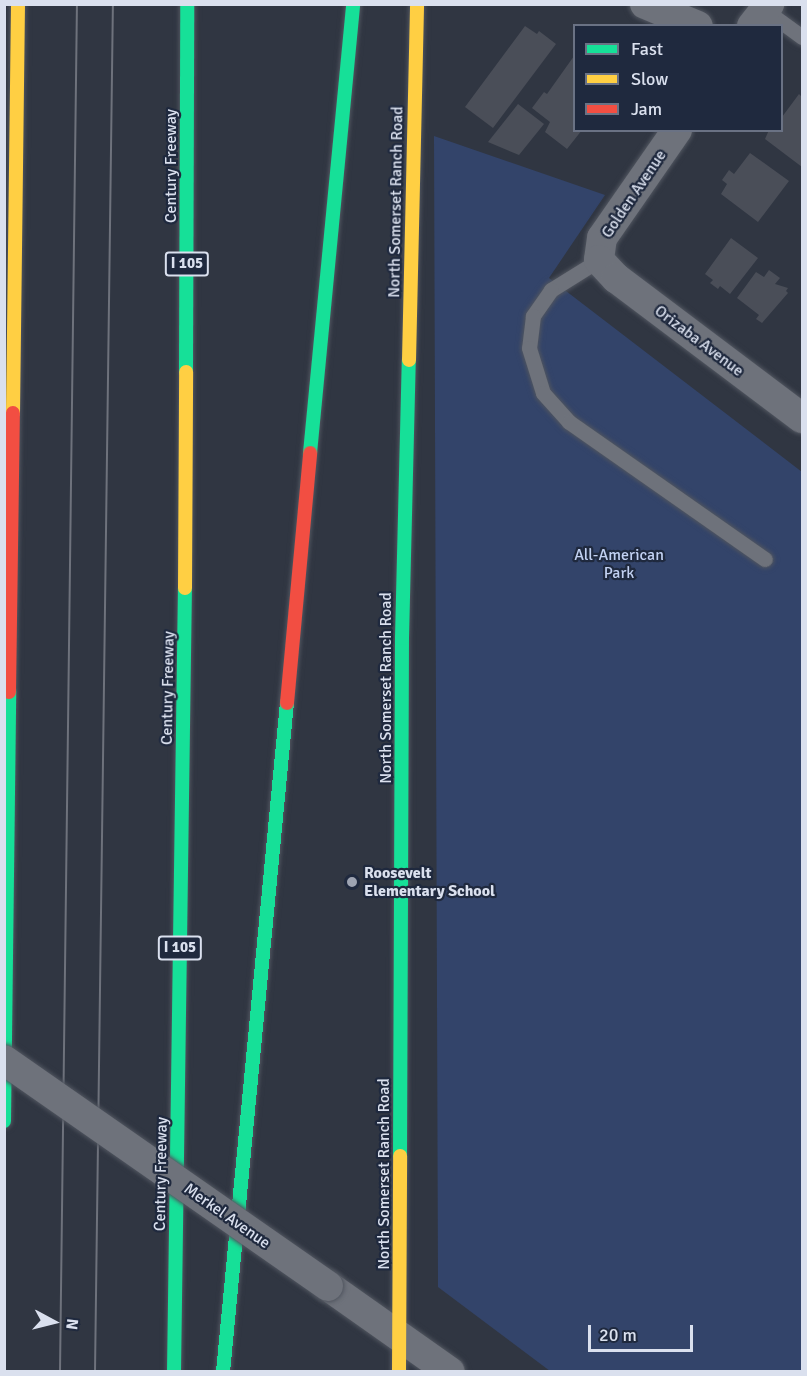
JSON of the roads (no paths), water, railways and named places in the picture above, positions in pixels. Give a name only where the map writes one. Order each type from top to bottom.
[{"type":"main road","points":[[4,1121],[18,4]]},
{"type":"main road","name":"Century Freeway","points":[[174,1371],[186,524],[188,4]]},
{"type":"main road","points":[[223,1371],[353,4]]},
{"type":"main road","name":"North Somerset Ranch Road","points":[[399,1371],[402,638],[417,4]]},
{"type":"street","points":[[645,4],[693,24]]},
{"type":"street","name":"Golden Avenue","points":[[598,260],[602,238],[676,132]]},
{"type":"street","name":"Orizaba Avenue","points":[[598,260],[616,278],[802,418]]},
{"type":"street","name":"Merkel Avenue","points":[[4,1060],[450,1371]]},
{"type":"lane","points":[[762,13],[780,24]]},
{"type":"lane","points":[[783,26],[802,37]]},
{"type":"lane","points":[[598,260],[551,290],[533,316],[529,348],[543,393],[569,422],[765,559]]},
{"type":"tram line","points":[[60,1372],[77,4]]},
{"type":"tram line","points":[[95,1372],[113,4]]},
{"type":"place","name":"Roosevelt Elementary School","points":[[352,882]]},
{"type":"park label","name":"All-American Park","points":[[619,564]]}]
